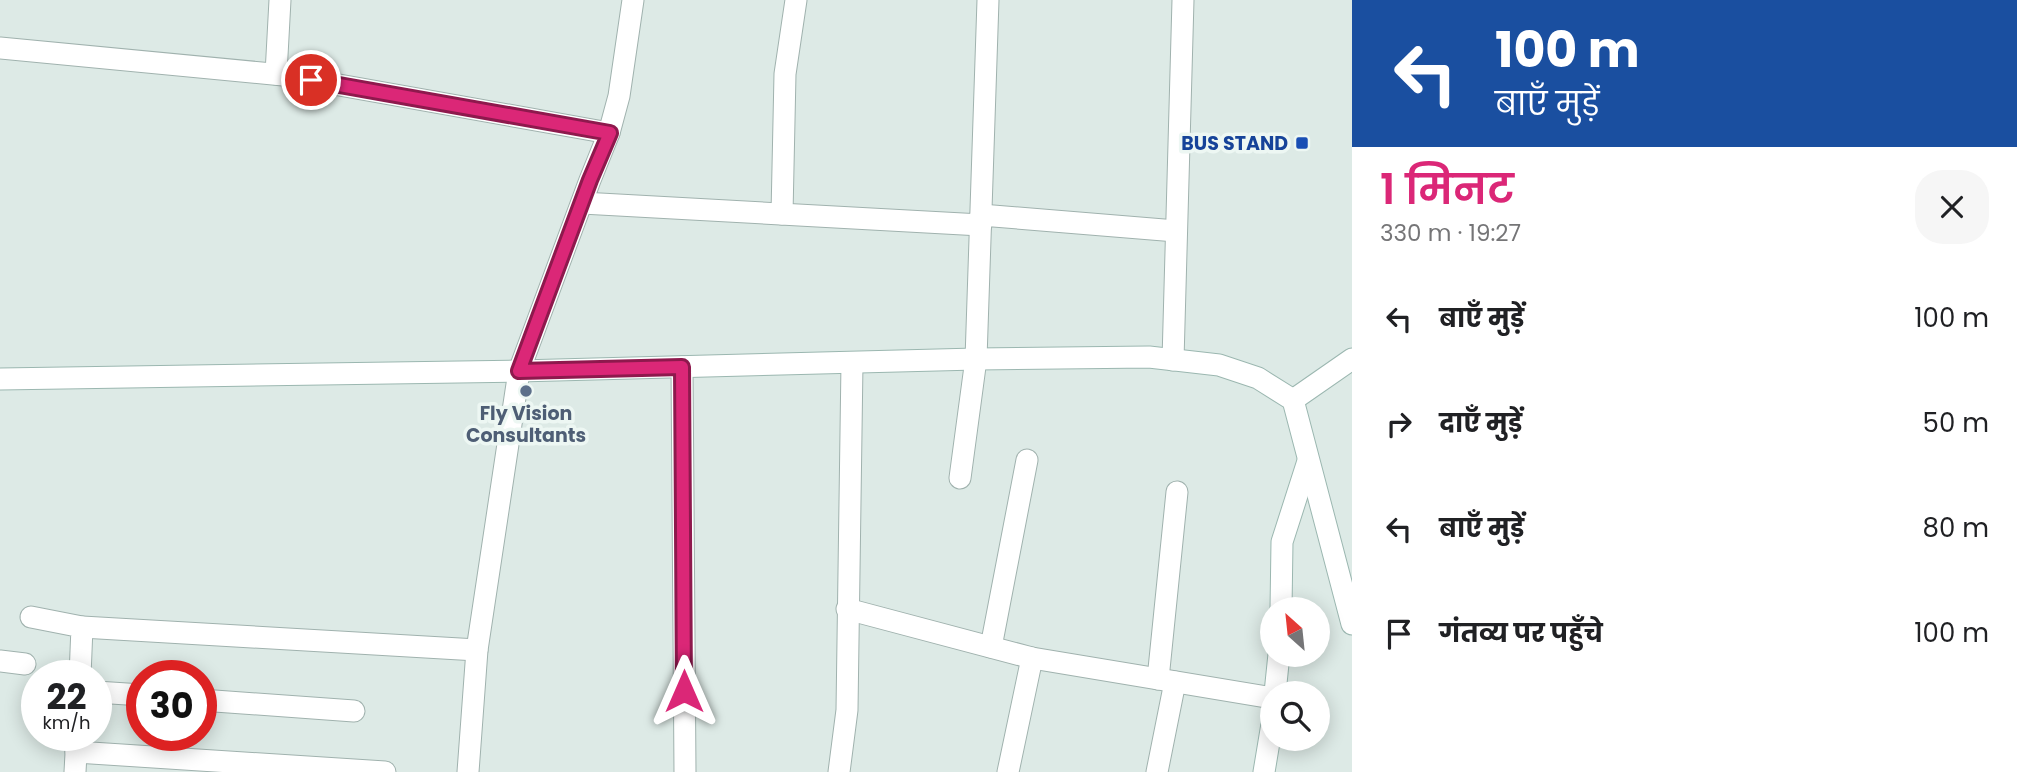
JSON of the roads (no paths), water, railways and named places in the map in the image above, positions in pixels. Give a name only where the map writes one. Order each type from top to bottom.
[{"type":"street","points":[[275,74],[280,0]]},
{"type":"street","points":[[468,772],[477,650],[519,371],[610,133],[619,96],[633,0]]},
{"type":"street","points":[[782,214],[785,74],[796,0]]},
{"type":"street","points":[[960,478],[976,359],[987,0]]},
{"type":"street","points":[[1173,360],[1183,0]]},
{"type":"street","points":[[0,48],[275,74],[610,133]]},
{"type":"street","points":[[582,203],[1176,231]]},
{"type":"street","points":[[0,379],[1149,357],[1219,365],[1258,378],[1293,400],[1351,618]]},
{"type":"street","points":[[1293,400],[1352,359]]},
{"type":"street","points":[[839,772],[847,710],[852,363]]},
{"type":"street","points":[[682,367],[685,772]]},
{"type":"street","points":[[991,647],[1027,460]]},
{"type":"street","points":[[1281,597],[1282,542],[1308,461]]},
{"type":"street","points":[[1157,772],[1178,492]]},
{"type":"street","points":[[847,609],[1032,658],[1260,696]]},
{"type":"street","points":[[31,617],[82,627],[477,650]]},
{"type":"street","points":[[81,660],[82,627]]},
{"type":"street","points":[[1008,772],[1032,658]]},
{"type":"street","points":[[0,661],[21,664]]},
{"type":"street","points":[[217,701],[354,711]]},
{"type":"street","points":[[1264,772],[1268,751]]},
{"type":"street","points":[[76,753],[385,772]]},
{"type":"place","name":"BUS STAND","points":[[1302,143]]},
{"type":"place","name":"Fly Vision Consultants","points":[[526,391]]}]
